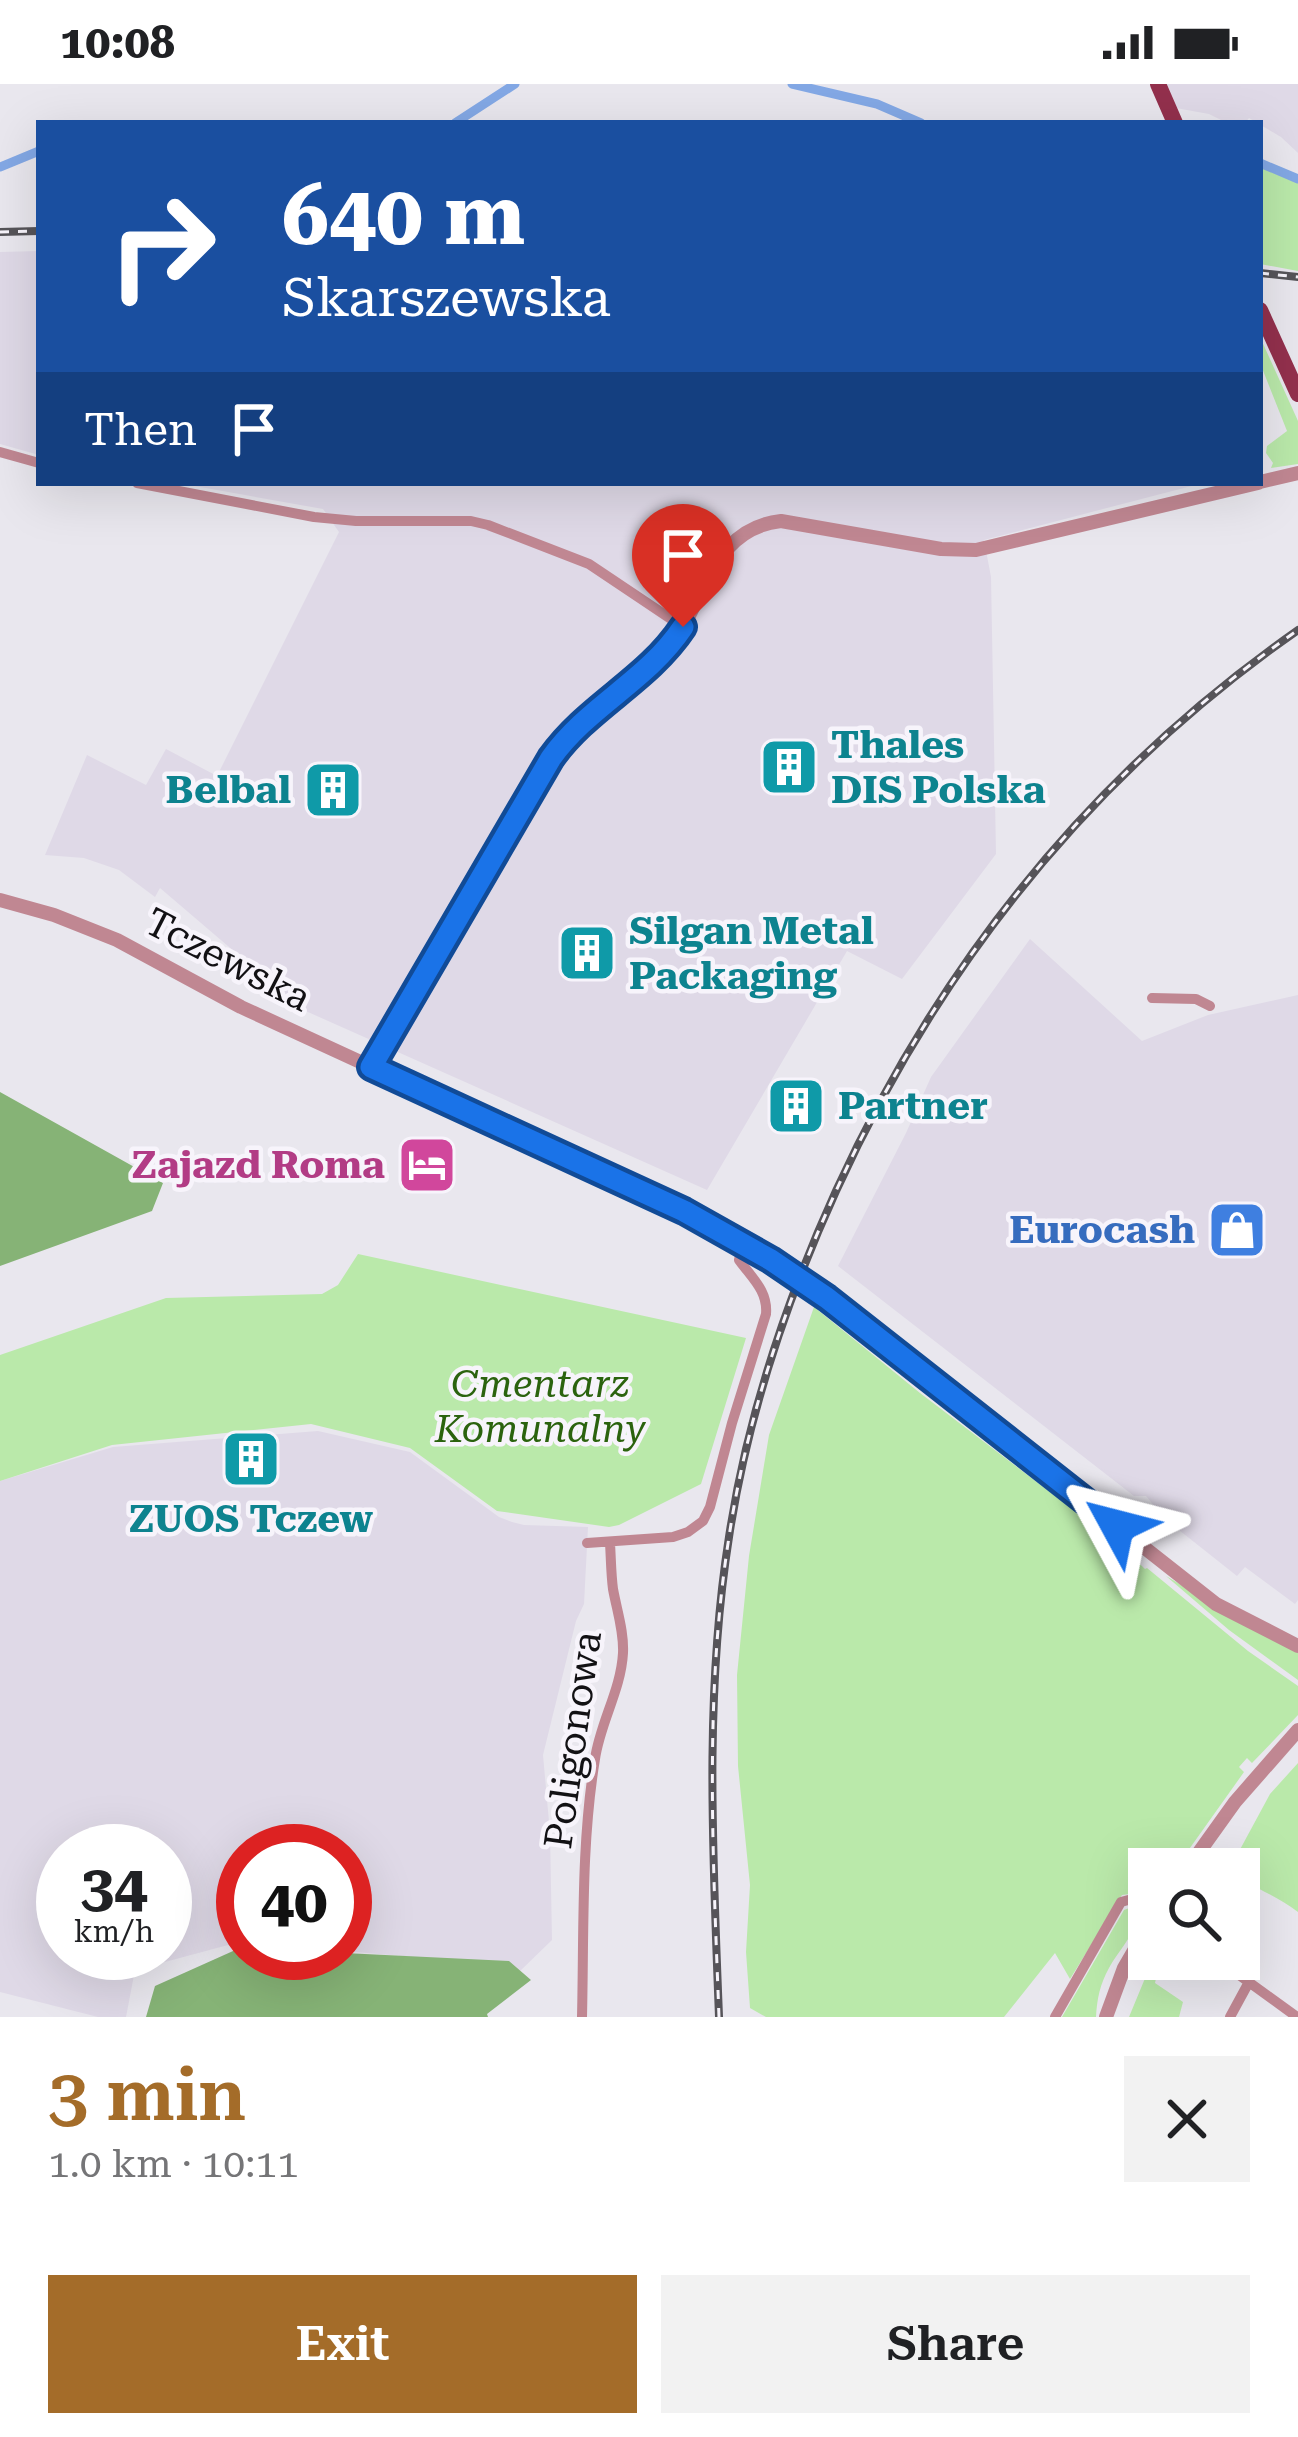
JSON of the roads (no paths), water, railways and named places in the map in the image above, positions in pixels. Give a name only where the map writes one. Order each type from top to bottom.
[{"type":"main road","points":[[1158,84],[1174,120]]},
{"type":"main road","points":[[1263,317],[1298,394]]},
{"type":"street","points":[[0,452],[36,462]]},
{"type":"street","points":[[1263,482],[1298,473]]},
{"type":"street","points":[[153,486],[314,517],[488,525],[589,564],[683,627]]},
{"type":"street","points":[[371,1067],[551,758],[575,730],[649,670],[683,627],[724,550],[736,537],[762,523],[781,521],[940,549],[976,550],[1246,486]]},
{"type":"street","name":"Tczewska","points":[[2,906],[75,922],[117,940],[241,1007],[684,1211],[743,1243],[827,1298],[1216,1604],[1298,1646]]},
{"type":"street","points":[[1152,998],[1196,999],[1210,1006]]},
{"type":"street","points":[[587,1543],[673,1537],[703,1521],[710,1508],[766,1314],[762,1289],[740,1260],[743,1243]]},
{"type":"street","name":"Poligonowa","points":[[582,2017],[592,1776],[623,1653],[610,1544]]},
{"type":"street","points":[[1202,1848],[1234,1802],[1298,1730]]},
{"type":"street","points":[[1054,2017],[1121,1901],[1128,1900]]},
{"type":"street","points":[[1106,2017],[1128,1961]]},
{"type":"street","points":[[1246,1980],[1297,2017]]},
{"type":"street","points":[[1230,2017],[1249,1982]]},
{"type":"waterway","points":[[460,120],[515,84]]},
{"type":"waterway","points":[[792,84],[877,104],[914,120]]},
{"type":"waterway","points":[[0,167],[36,152]]},
{"type":"waterway","points":[[1263,164],[1298,179]]},
{"type":"railway","points":[[0,232],[36,231]]},
{"type":"railway","points":[[1263,273],[1298,277]]},
{"type":"railway","points":[[719,2017],[712,1776],[721,1596],[737,1492],[758,1404],[818,1233],[877,1107],[923,1027],[1029,879],[1154,746],[1298,630]]},
{"type":"place","name":"Thales DIS Polska","points":[[789,767]]},
{"type":"place","name":"Belbal","points":[[333,790]]},
{"type":"place","name":"Silgan Metal Packaging","points":[[587,953]]},
{"type":"place","name":"Partner","points":[[796,1106]]},
{"type":"place","name":"Zajazd Roma","points":[[427,1165]]},
{"type":"place","name":"Eurocash","points":[[1237,1230]]},
{"type":"place","name":"ZUOS Tczew","points":[[251,1459]]},
{"type":"park label","name":"Cmentarz Komunalny","points":[[540,1406]]}]
